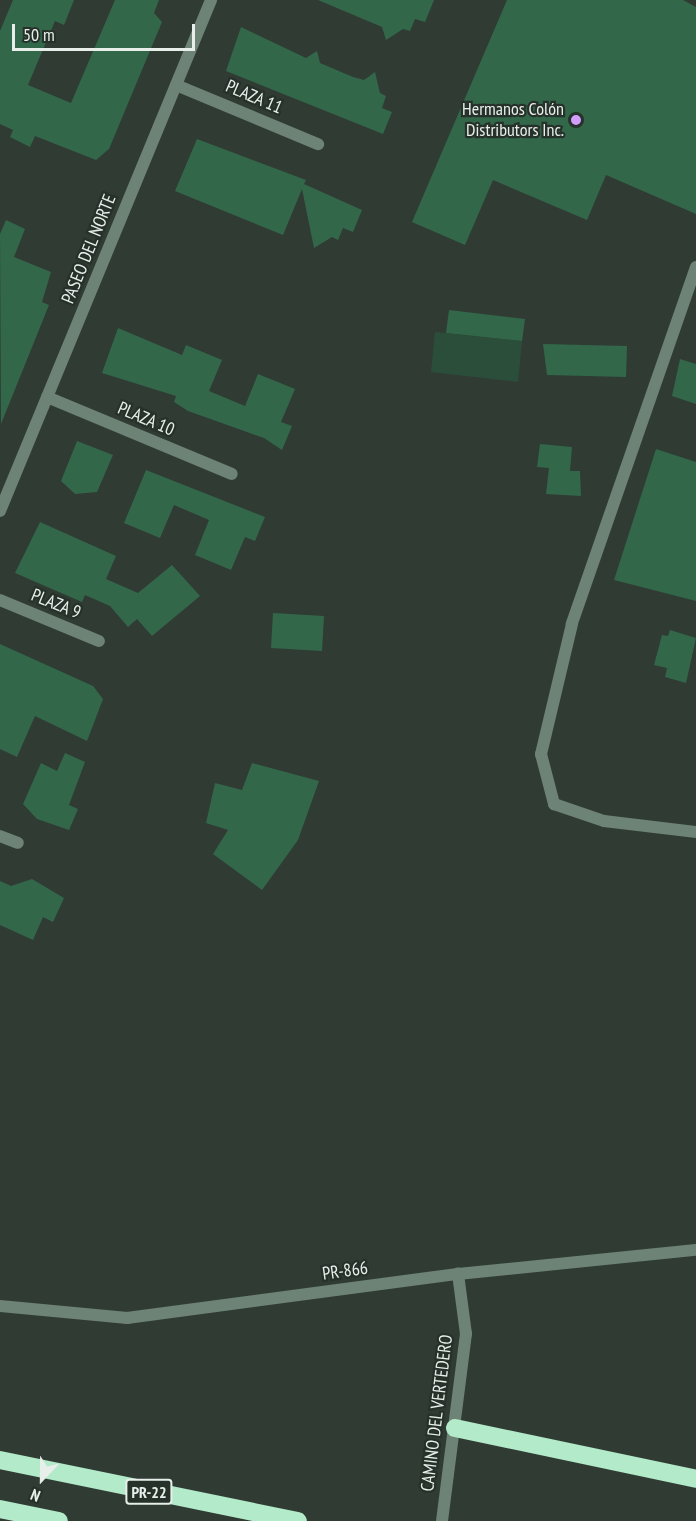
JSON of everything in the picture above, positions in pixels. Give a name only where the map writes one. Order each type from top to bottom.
[{"type":"highway","points":[[455,1428],[696,1479]]},
{"type":"highway","name":"PR-22","points":[[0,1460],[298,1521]]},
{"type":"highway","points":[[0,1509],[59,1521]]},
{"type":"street","name":"PASEO DEL NORTE","points":[[0,511],[211,0]]},
{"type":"street","name":"PLAZA 11","points":[[176,85],[318,144]]},
{"type":"street","points":[[696,267],[572,624],[541,754],[554,804],[604,821],[696,832]]},
{"type":"street","name":"PLAZA 10","points":[[47,397],[232,474]]},
{"type":"street","name":"PLAZA 9","points":[[0,600],[99,641]]},
{"type":"street","points":[[0,836],[18,843]]},
{"type":"street","name":"PR-866","points":[[0,1306],[127,1318],[458,1274],[696,1250]]},
{"type":"street","name":"CAMINO DEL VERTEDERO","points":[[442,1521],[466,1334],[458,1274]]},
{"type":"green space","points":[[435,332],[522,341],[518,382],[431,372]]},
{"type":"building","points":[[13,0],[74,0],[64,25],[55,21],[28,85],[71,103],[115,0],[159,0],[154,13],[162,22],[109,149],[96,160],[35,136],[30,147],[10,137],[13,130],[0,124],[0,31]]},
{"type":"building","points":[[318,0],[434,0],[425,22],[415,19],[410,31],[403,29],[386,40],[382,27]]},
{"type":"building","name":"Hermanos Colón Distributors Inc.","points":[[507,0],[683,0],[696,7],[696,214],[606,175],[587,220],[493,180],[465,245],[412,222]]},
{"type":"building","points":[[241,27],[306,58],[317,51],[320,63],[353,77],[364,80],[375,72],[380,93],[386,96],[382,108],[392,112],[383,134],[226,71]]},
{"type":"building","points":[[197,139],[306,180],[304,184],[362,210],[353,232],[343,228],[338,240],[332,237],[314,248],[302,189],[283,235],[175,191]]},
{"type":"building","points":[[6,220],[25,229],[14,257],[51,272],[42,302],[49,305],[1,424],[0,234]]},
{"type":"building","points":[[449,310],[525,319],[522,341],[446,333]]},
{"type":"building","points":[[118,328],[182,355],[186,345],[222,360],[209,391],[245,406],[258,374],[295,389],[281,422],[292,426],[282,450],[264,438],[188,411],[174,402],[176,396],[102,373]]},
{"type":"building","points":[[543,344],[627,346],[626,377],[547,375]]},
{"type":"building","points":[[680,359],[696,364],[696,404],[672,396]]},
{"type":"building","points":[[77,441],[113,455],[97,492],[75,494],[61,481]]},
{"type":"building","points":[[540,444],[572,447],[570,471],[580,471],[581,496],[546,494],[549,468],[537,467]]},
{"type":"building","points":[[656,449],[696,462],[696,601],[614,580]]},
{"type":"building","points":[[146,470],[265,517],[255,541],[245,537],[231,570],[195,555],[209,520],[174,505],[160,538],[124,523]]},
{"type":"building","points":[[40,522],[116,556],[106,579],[138,593],[172,565],[200,596],[152,636],[137,619],[128,627],[110,606],[85,595],[82,602],[15,573]]},
{"type":"building","points":[[273,613],[324,616],[322,651],[271,648]]},
{"type":"building","points":[[670,630],[696,638],[686,683],[665,677],[667,668],[654,665],[662,635],[668,636]]},
{"type":"building","points":[[0,644],[93,686],[103,699],[87,741],[35,716],[17,757],[0,749]]},
{"type":"building","points":[[65,753],[85,762],[69,805],[78,809],[69,830],[37,819],[23,804],[41,763],[57,771]]},
{"type":"building","points":[[252,763],[319,781],[298,840],[262,890],[213,854],[228,830],[206,823],[215,783],[242,790]]},
{"type":"building","points":[[32,879],[64,898],[53,922],[43,917],[33,940],[0,925],[0,881],[11,886]]},
{"type":"place","name":"Hermanos Colón Distributors Inc.","points":[[576,120]]}]
